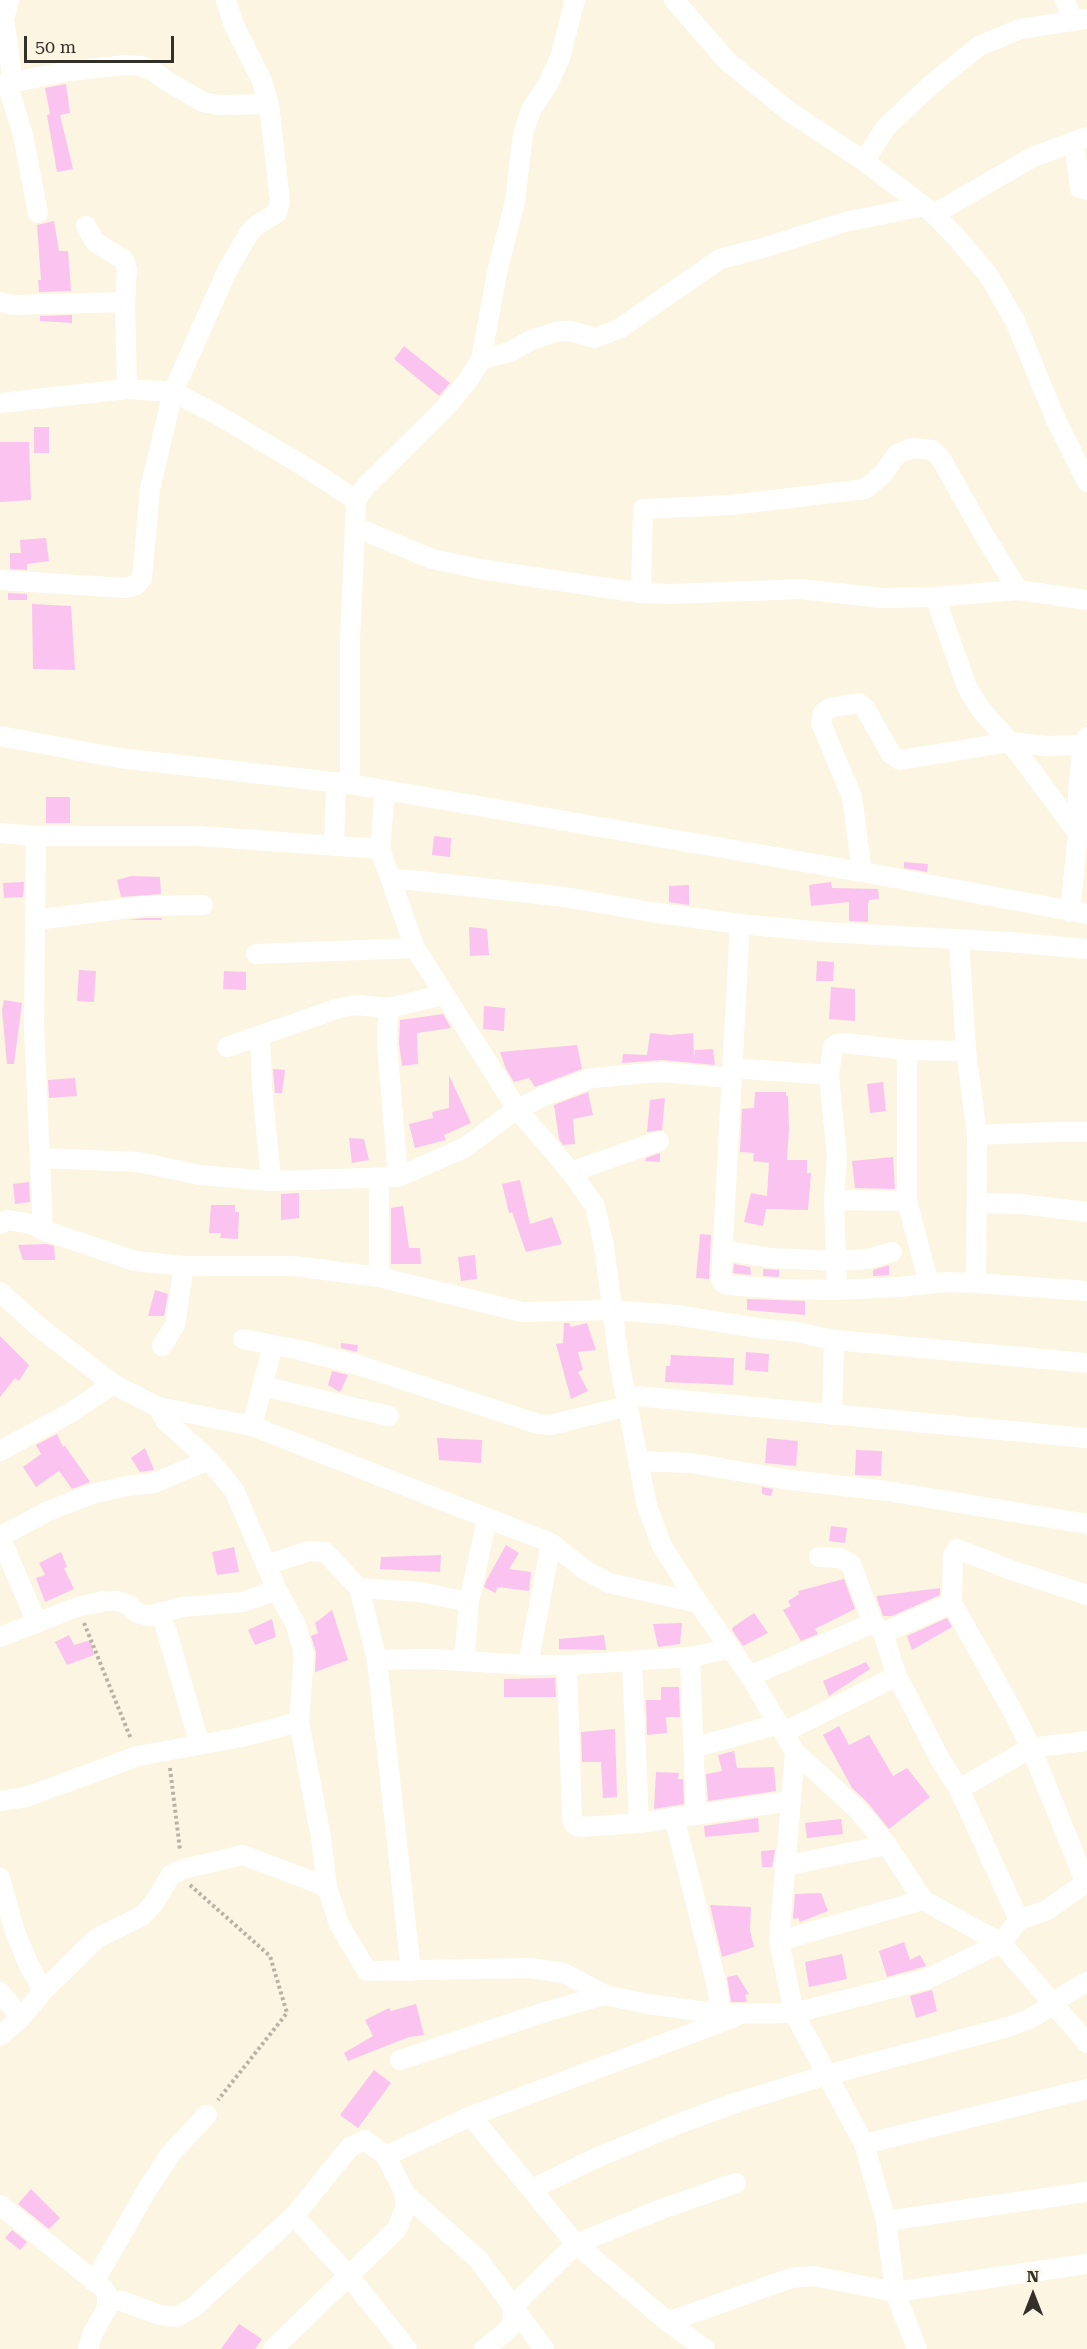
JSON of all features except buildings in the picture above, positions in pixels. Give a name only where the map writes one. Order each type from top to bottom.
[{"type":"street","points":[[9,0],[3,33],[7,83],[23,135],[38,213]]},
{"type":"street","points":[[0,580],[125,588],[136,585],[142,578],[150,489],[173,392],[227,271],[249,233],[257,225],[277,213],[279,207],[269,104],[262,81],[233,23],[226,0]]},
{"type":"street","points":[[334,846],[343,784],[356,500],[366,486],[445,408],[469,379],[481,359],[498,268],[515,202],[523,134],[531,110],[548,84],[560,58],[575,0]]},
{"type":"street","points":[[674,0],[728,62],[790,112],[864,161],[929,210],[989,276],[1032,359],[1056,420],[1087,482]]},
{"type":"street","points":[[864,161],[886,127],[933,83],[979,46],[1020,29],[1080,20],[1065,0]]},
{"type":"street","points":[[7,83],[69,71],[126,65],[141,66],[155,72],[203,102],[217,105],[269,104]]},
{"type":"street","points":[[481,359],[510,352],[531,340],[559,331],[570,331],[595,338],[625,325],[720,259],[845,222],[929,210],[1033,157],[1081,140],[1080,188],[1087,190]]},
{"type":"street","points":[[86,226],[95,242],[124,260],[127,269],[125,302],[127,389]]},
{"type":"street","points":[[0,302],[13,305],[125,302]]},
{"type":"street","points":[[0,403],[127,389],[173,392],[245,431],[356,500]]},
{"type":"street","points":[[641,593],[643,509],[731,505],[865,489],[883,474],[897,454],[912,448],[932,450],[940,457],[1018,590]]},
{"type":"street","points":[[355,527],[432,559],[641,593],[800,589],[882,598],[935,597],[1018,590],[1087,600]]},
{"type":"street","points":[[935,597],[967,687],[981,710],[1010,742],[1078,833]]},
{"type":"street","points":[[0,736],[119,758],[343,784],[862,872],[1079,913],[1078,833],[1086,742],[1047,746],[1010,742],[900,760],[891,754],[870,713],[858,703],[830,708],[823,713],[821,723],[852,797],[862,872]]},
{"type":"street","points":[[385,791],[380,849],[415,948],[517,1109],[571,1172],[595,1206],[604,1246],[611,1310],[647,1506],[661,1544],[729,1649],[750,1676],[795,1752],[858,1810],[887,1845],[923,1900],[1001,1944],[1087,2043]]},
{"type":"street","points":[[0,833],[36,836],[199,836],[380,849]]},
{"type":"street","points":[[36,836],[34,1026],[43,1230]]},
{"type":"street","points":[[392,878],[565,897],[740,924],[824,932],[1009,942],[1087,950]]},
{"type":"street","points":[[36,920],[143,906],[203,905]]},
{"type":"street","points":[[740,924],[721,1279],[728,1285],[781,1289],[837,1290],[976,1282],[1087,1291]]},
{"type":"street","points":[[959,941],[966,1051],[977,1135],[976,1282]]},
{"type":"street","points":[[256,954],[415,948]]},
{"type":"street","points":[[227,1047],[339,1008],[357,1005],[388,1008],[443,995]]},
{"type":"street","points":[[378,1277],[389,1177],[388,1008]]},
{"type":"street","points":[[260,1036],[271,1181]]},
{"type":"street","points":[[837,1290],[834,1200],[837,1157],[829,1075],[833,1047],[837,1044],[907,1050],[966,1051]]},
{"type":"street","points":[[907,1050],[907,1201],[929,1284]]},
{"type":"street","points":[[41,1158],[138,1162],[200,1175],[271,1181],[389,1177],[464,1148],[517,1109],[546,1095],[592,1078],[661,1072],[829,1075]]},
{"type":"street","points":[[977,1135],[1087,1132]]},
{"type":"street","points":[[571,1172],[659,1141]]},
{"type":"street","points":[[834,1200],[907,1201]]},
{"type":"street","points":[[977,1203],[1022,1204],[1087,1212]]},
{"type":"street","points":[[0,1224],[8,1220],[32,1224],[43,1230],[135,1261],[184,1266],[294,1266],[378,1277],[522,1312],[611,1310],[676,1315],[796,1332],[834,1340],[1087,1363]]},
{"type":"street","points":[[723,1250],[771,1258],[835,1261],[868,1259],[892,1252]]},
{"type":"street","points":[[162,1346],[175,1324],[184,1266]]},
{"type":"street","points":[[0,1292],[39,1327],[114,1384],[158,1407],[252,1426],[551,1543],[585,1570],[609,1583],[698,1603]]},
{"type":"street","points":[[243,1339],[358,1365],[538,1424],[551,1425],[627,1401],[832,1414],[1087,1438]]},
{"type":"street","points":[[832,1414],[834,1340]]},
{"type":"street","points":[[252,1426],[273,1345]]},
{"type":"street","points":[[0,1451],[70,1413],[114,1384]]},
{"type":"street","points":[[262,1386],[389,1416]]},
{"type":"street","points":[[158,1407],[165,1420],[209,1460],[234,1490],[277,1590],[296,1625],[304,1655],[298,1722],[321,1836],[327,1887],[339,1924],[367,1971],[530,1968],[564,1974],[604,1995],[721,2014],[794,2013],[927,1979],[1001,1944],[1019,1920],[1047,1910],[1086,1882],[1031,1748],[952,1603],[953,1556],[957,1549],[1087,1595]]},
{"type":"street","points":[[38,1623],[0,1537],[46,1512],[92,1494],[154,1483],[209,1460]]},
{"type":"street","points":[[639,1461],[691,1463],[790,1480],[887,1491],[1087,1524]]},
{"type":"street","points":[[464,1660],[469,1602],[487,1519]]},
{"type":"street","points":[[528,1665],[551,1543]]},
{"type":"street","points":[[266,1564],[309,1551],[325,1552],[358,1588],[377,1660],[411,1971]]},
{"type":"street","points":[[819,1557],[840,1558],[851,1564],[897,1676],[940,1758],[959,1788],[1019,1920]]},
{"type":"street","points":[[358,1588],[400,1590],[469,1602]]},
{"type":"street","points":[[0,1637],[77,1607],[105,1601],[117,1601],[129,1605],[143,1615],[182,1606],[243,1602],[277,1590]]},
{"type":"street","points":[[750,1676],[952,1603]]},
{"type":"street","points":[[161,1612],[200,1744]]},
{"type":"street","points":[[377,1660],[464,1660],[528,1665],[567,1665],[690,1657],[729,1649]]},
{"type":"street","points":[[690,1657],[696,1814]]},
{"type":"street","points":[[632,1661],[639,1823]]},
{"type":"street","points":[[567,1665],[572,1819],[575,1824],[580,1827],[639,1823],[791,1800]]},
{"type":"street","points":[[693,1748],[781,1728],[897,1676]]},
{"type":"street","points":[[0,1801],[26,1797],[138,1756],[242,1737],[298,1722]]},
{"type":"street","points":[[959,1788],[1031,1748],[1087,1741]]},
{"type":"street","points":[[795,1752],[779,1941],[794,2013],[864,2144],[886,2221],[895,2292],[917,2349]]},
{"type":"street","points":[[674,1817],[717,1986],[721,2014]]},
{"type":"street","points":[[784,1866],[887,1845]]},
{"type":"street","points":[[0,2036],[21,2019],[43,1991],[97,1938],[142,1916],[154,1904],[171,1875],[183,1869],[243,1855],[327,1887]]},
{"type":"street","points":[[0,1878],[6,1907],[14,1929],[27,1962],[43,1991]]},
{"type":"street","points":[[779,1941],[923,1900]]},
{"type":"street","points":[[532,2189],[596,2158],[738,2102],[827,2075],[1008,2027],[1029,2019],[1043,2011],[1052,2002],[1087,1983]]},
{"type":"street","points":[[0,1992],[21,2019]]},
{"type":"street","points":[[400,2060],[604,1995]]},
{"type":"street","points":[[386,2156],[471,2116],[744,2014]]},
{"type":"street","points":[[864,2144],[1087,2089]]},
{"type":"street","points":[[94,2282],[171,2153],[207,2115]]},
{"type":"street","points":[[471,2116],[576,2244],[668,2322],[705,2349]]},
{"type":"street","points":[[109,2301],[121,2301],[160,2315],[176,2317],[194,2307],[294,2216],[350,2147],[365,2140],[386,2156],[405,2194],[478,2259],[544,2349]]},
{"type":"street","points":[[484,2349],[508,2330],[513,2320],[512,2307],[576,2244],[659,2210],[736,2183]]},
{"type":"street","points":[[886,2221],[1087,2192]]},
{"type":"street","points":[[273,2349],[396,2229],[405,2208],[405,2194]]},
{"type":"street","points":[[0,2205],[103,2288],[109,2301],[88,2349]]},
{"type":"street","points":[[294,2216],[348,2275],[407,2349]]},
{"type":"street","points":[[668,2322],[791,2278],[813,2276],[895,2292],[1087,2264]]},
{"type":"path","points":[[77,1607],[138,1756]]},
{"type":"path","points":[[167,1750],[183,1869],[190,1885],[270,1956],[287,2013],[207,2115]]}]
